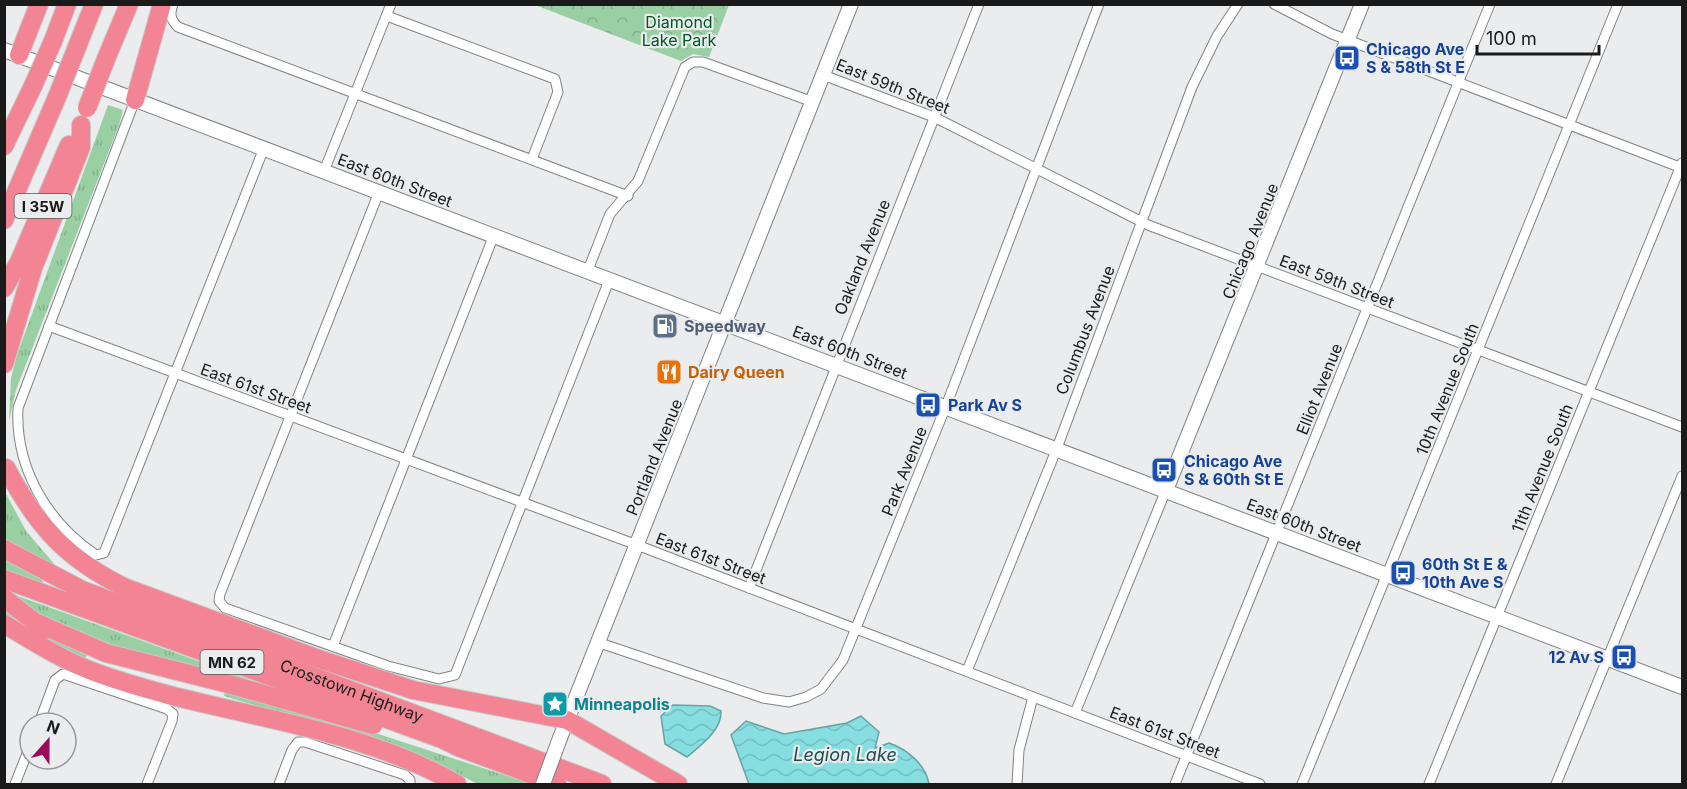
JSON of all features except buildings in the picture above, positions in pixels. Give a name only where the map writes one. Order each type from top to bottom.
[{"type":"highway","points":[[11,52],[39,4]]},
{"type":"highway","points":[[4,146],[68,4]]},
{"type":"highway","name":"I 35W","points":[[4,220],[94,4]]},
{"type":"highway","name":"I 35W","points":[[4,288],[19,262],[84,116],[129,4]]},
{"type":"highway","points":[[135,100],[162,4]]},
{"type":"highway","points":[[4,364],[33,268],[81,147],[84,116]]},
{"type":"highway","points":[[5,465],[15,498],[33,530],[59,560],[106,598]]},
{"type":"highway","points":[[5,465],[26,506],[48,534],[96,573],[126,588],[316,658],[413,690],[567,720],[678,784]]},
{"type":"highway","name":"Crosstown Highway","points":[[4,549],[58,579],[106,598],[602,784]]},
{"type":"highway","name":"Crosstown Highway","points":[[4,579],[409,726],[557,784]]},
{"type":"highway","points":[[4,598],[57,639],[98,661],[289,723]]},
{"type":"highway","points":[[37,623],[106,653],[458,747]]},
{"type":"highway","points":[[4,624],[60,657],[124,682],[289,723],[390,752],[457,784]]},
{"type":"street","points":[[173,4],[170,12],[171,20],[178,27],[628,196]]},
{"type":"street","points":[[324,171],[391,4]]},
{"type":"street","name":"Portland Avenue","points":[[543,784],[597,642],[851,4]]},
{"type":"street","name":"Oakland Avenue","points":[[749,588],[979,4]]},
{"type":"street","name":"Park Avenue","points":[[597,642],[764,698],[789,702],[806,698],[827,682],[843,660],[946,406],[1100,4]]},
{"type":"street","name":"Columbus Avenue","points":[[967,671],[1057,448],[1196,78],[1217,36],[1238,4]]},
{"type":"street","points":[[1274,4],[1348,40],[1682,166]]},
{"type":"street","name":"Chicago Avenue","points":[[1166,490],[1362,4]]},
{"type":"street","name":"Elliot Avenue","points":[[1175,784],[1490,4]]},
{"type":"street","name":"10th Avenue South","points":[[1302,784],[1618,4]]},
{"type":"street","points":[[387,16],[555,80],[558,92],[532,159]]},
{"type":"street","name":"East 60th Street","points":[[11,52],[1683,687]]},
{"type":"street","points":[[588,270],[610,214],[628,196],[638,181],[685,67],[693,62],[711,64],[813,102]]},
{"type":"street","name":"East 59th Street","points":[[823,75],[934,117],[1142,222],[1683,428]]},
{"type":"street","points":[[135,100],[18,408],[17,428],[28,473],[41,498],[60,526],[96,555],[104,553],[264,148]]},
{"type":"street","name":"11th Avenue South","points":[[1429,784],[1682,166]]},
{"type":"street","points":[[379,192],[219,601],[225,608],[388,666],[439,679],[455,675],[610,278]]},
{"type":"street","points":[[333,645],[494,235]]},
{"type":"street","name":"East 61st Street","points":[[49,326],[637,545],[1260,784]]},
{"type":"street","points":[[1556,784],[1683,476]]},
{"type":"street","points":[[1075,713],[1166,490]]},
{"type":"street","points":[[43,711],[55,680],[63,674],[173,714],[147,784]]},
{"type":"street","points":[[1017,784],[1019,750],[1033,697]]},
{"type":"street","points":[[279,784],[292,750],[298,742],[305,742],[382,766],[410,782]]},
{"type":"green space","name":"Diamond Lake Park","points":[[535,5],[729,5],[709,57],[693,54],[681,61]]},
{"type":"green space","points":[[108,105],[123,110],[119,125],[16,390],[9,421],[11,378],[17,355]]},
{"type":"green space","points":[[4,490],[26,531],[56,566],[55,568],[5,540]]},
{"type":"green space","points":[[5,559],[43,581],[41,586],[5,573]]},
{"type":"green space","points":[[4,591],[256,682],[254,686],[134,656],[93,641],[84,661],[132,678],[178,690],[177,692],[131,680],[88,664],[46,644],[5,620]]},
{"type":"green space","points":[[225,691],[372,732],[529,783],[478,784],[423,757],[224,696]]},
{"type":"water","points":[[673,705],[710,706],[721,711],[714,731],[687,757],[665,744],[661,716]]},
{"type":"water","name":"Legion Lake","points":[[861,716],[879,732],[875,748],[889,743],[902,749],[920,764],[929,784],[749,784],[731,735],[746,721],[784,734],[847,723]]},
{"type":"place","name":"Chicago Ave S & 58th St E","points":[[1347,58]]},
{"type":"place","name":"Speedway","points":[[665,326]]},
{"type":"place","name":"Dairy Queen","points":[[669,372]]},
{"type":"place","name":"Park Av S","points":[[928,405]]},
{"type":"place","name":"Chicago Ave S & 60th St E","points":[[1164,470]]},
{"type":"place","name":"60th St E & 10th Ave S","points":[[1403,573]]},
{"type":"place","name":"12 Av S","points":[[1624,657]]},
{"type":"place","name":"Minneapolis","points":[[555,704]]}]
